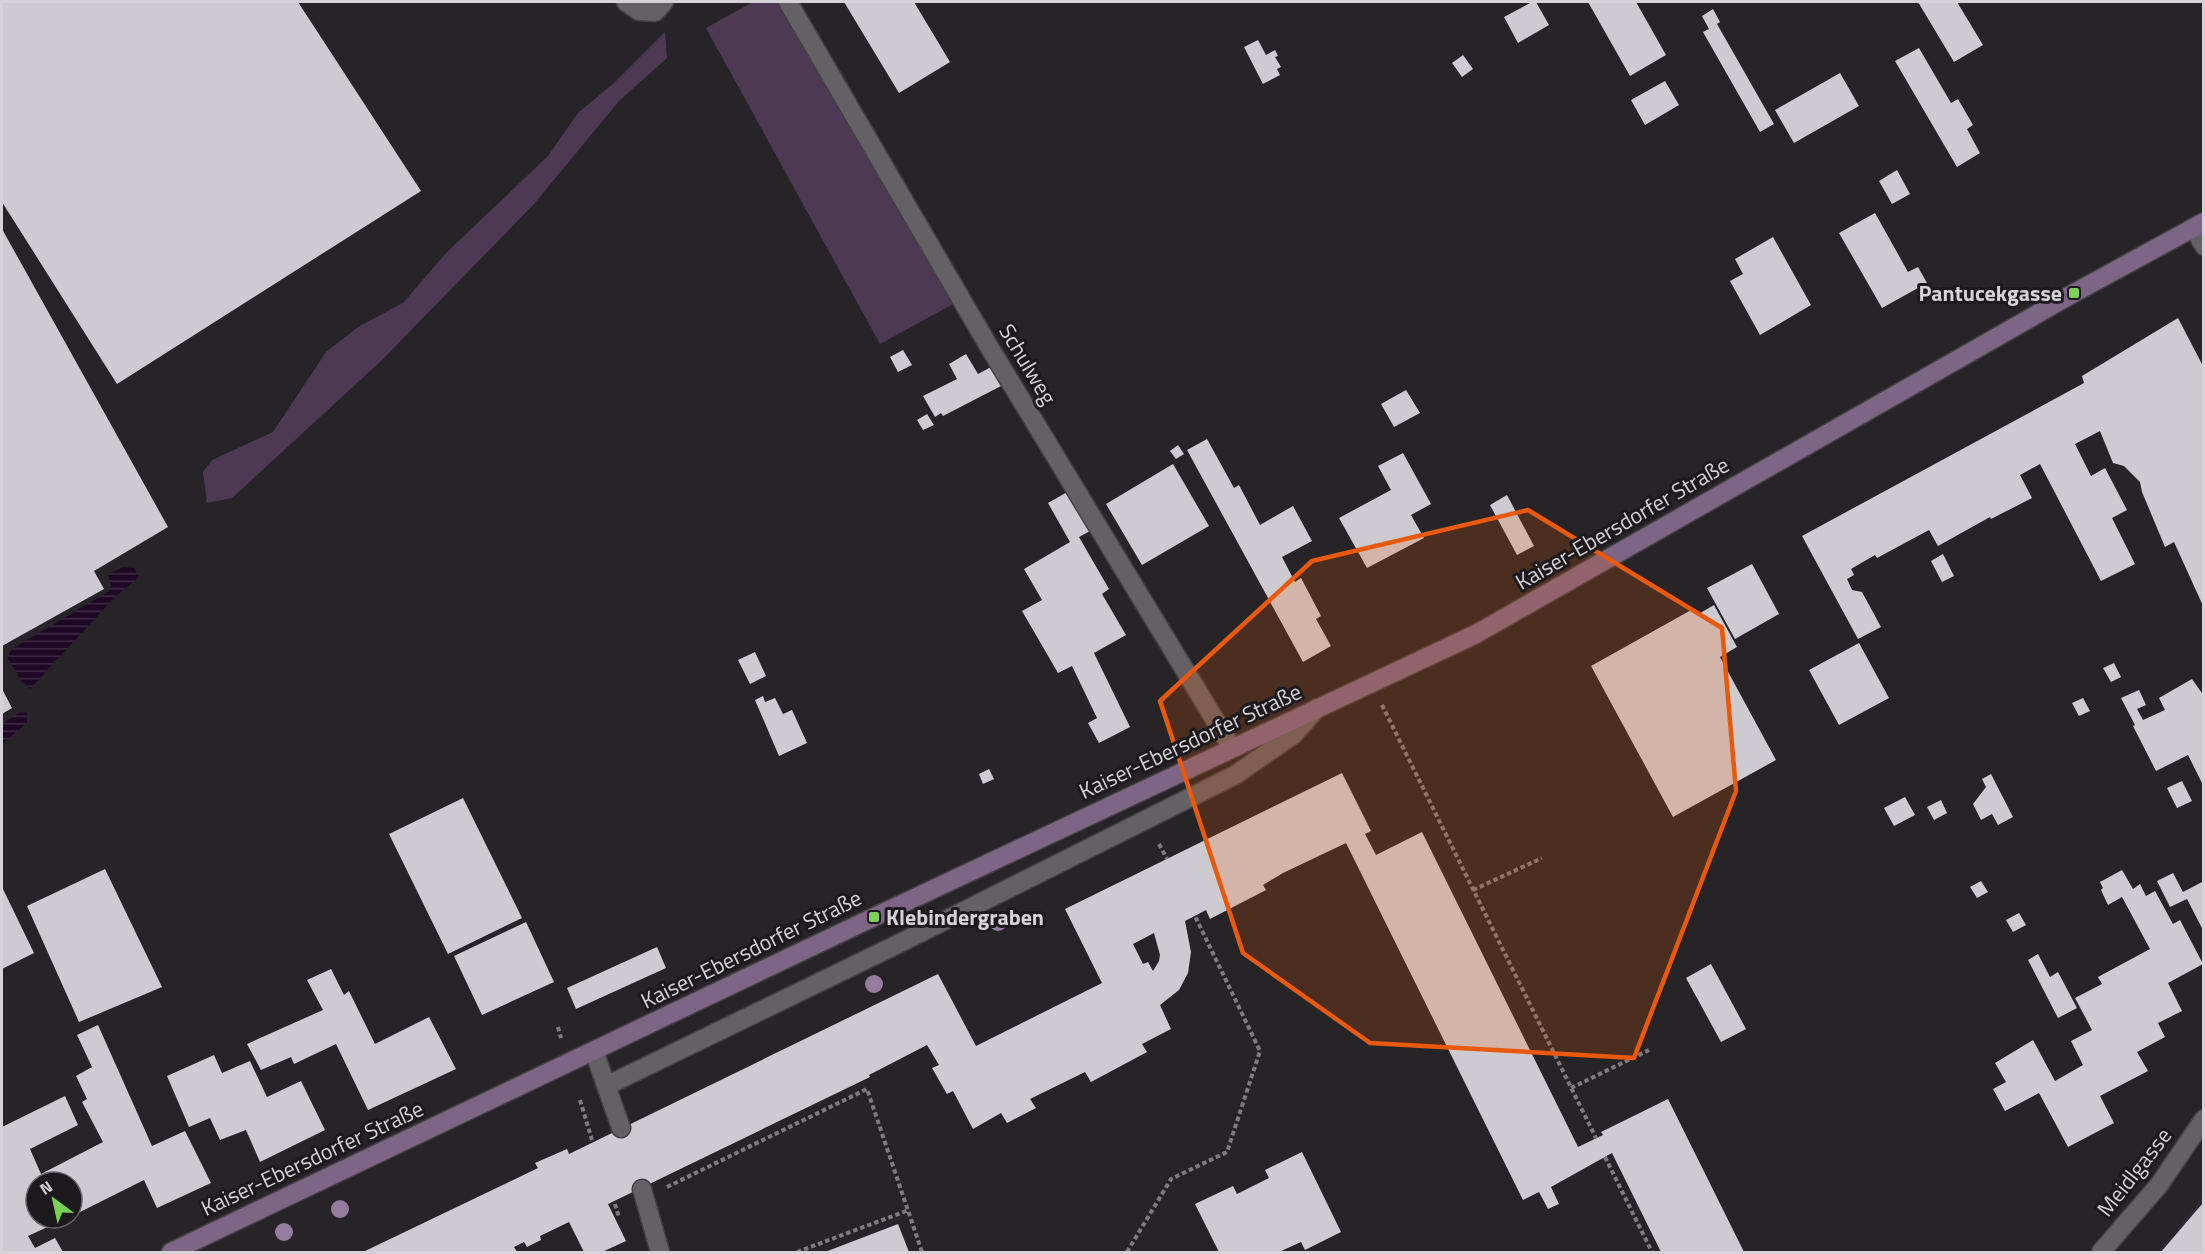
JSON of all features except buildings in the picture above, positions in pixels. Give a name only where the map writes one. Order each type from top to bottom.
[{"type":"main road","name":"Kaiser-Ebersdorfer Straße","points":[[174,1252],[1318,707],[1476,634],[2064,298],[2199,225]]},
{"type":"street","points":[[626,2],[639,11],[655,12],[664,2]]},
{"type":"street","name":"Schulweg","points":[[788,2],[994,355],[1232,748]]},
{"type":"street","points":[[2199,225],[2204,246]]},
{"type":"street","points":[[606,1086],[877,955],[1235,775],[1293,735],[1318,707]]},
{"type":"street","points":[[594,1051],[621,1128]]},
{"type":"street","name":"Meidlgasse","points":[[2101,1252],[2159,1185],[2204,1119]]},
{"type":"street","points":[[643,1193],[660,1252]]},
{"type":"path","points":[[1371,683],[1596,1138]]},
{"type":"path","points":[[1473,890],[1542,858]]},
{"type":"path","points":[[1127,1252],[1171,1179],[1227,1152],[1260,1051],[1195,916]]},
{"type":"path","points":[[1571,1088],[1649,1050]]},
{"type":"path","points":[[643,1193],[867,1089],[922,1252]]},
{"type":"path","points":[[1605,1157],[1652,1252]]},
{"type":"path","points":[[797,1252],[909,1210]]},
{"type":"highlighted area","points":[[1528,510],[1722,628],[1736,791],[1634,1058],[1370,1043],[1243,953],[1160,701],[1312,561]]},
{"type":"shaded area","points":[[753,2],[783,2],[955,303],[880,344],[706,28]]},
{"type":"shaded area","points":[[665,32],[667,58],[619,101],[534,204],[381,361],[232,498],[207,503],[203,472],[212,460],[273,432],[326,352],[358,327],[403,303],[446,253],[548,156],[578,113],[615,82]]},
{"type":"shaded area","points":[[123,567],[135,568],[138,578],[115,597],[30,689],[21,681],[7,657],[12,649],[109,591],[111,586],[108,574]]},
{"type":"shaded area","points":[[27,712],[27,723],[2,744],[2,724],[18,713]]},
{"type":"shaded area","points":[[2203,1194],[2203,1252],[2158,1252],[2180,1226]]},
{"type":"place","name":"Pantucekgasse","points":[[2074,293]]},
{"type":"place","name":"Klebindergraben","points":[[874,917]]}]
